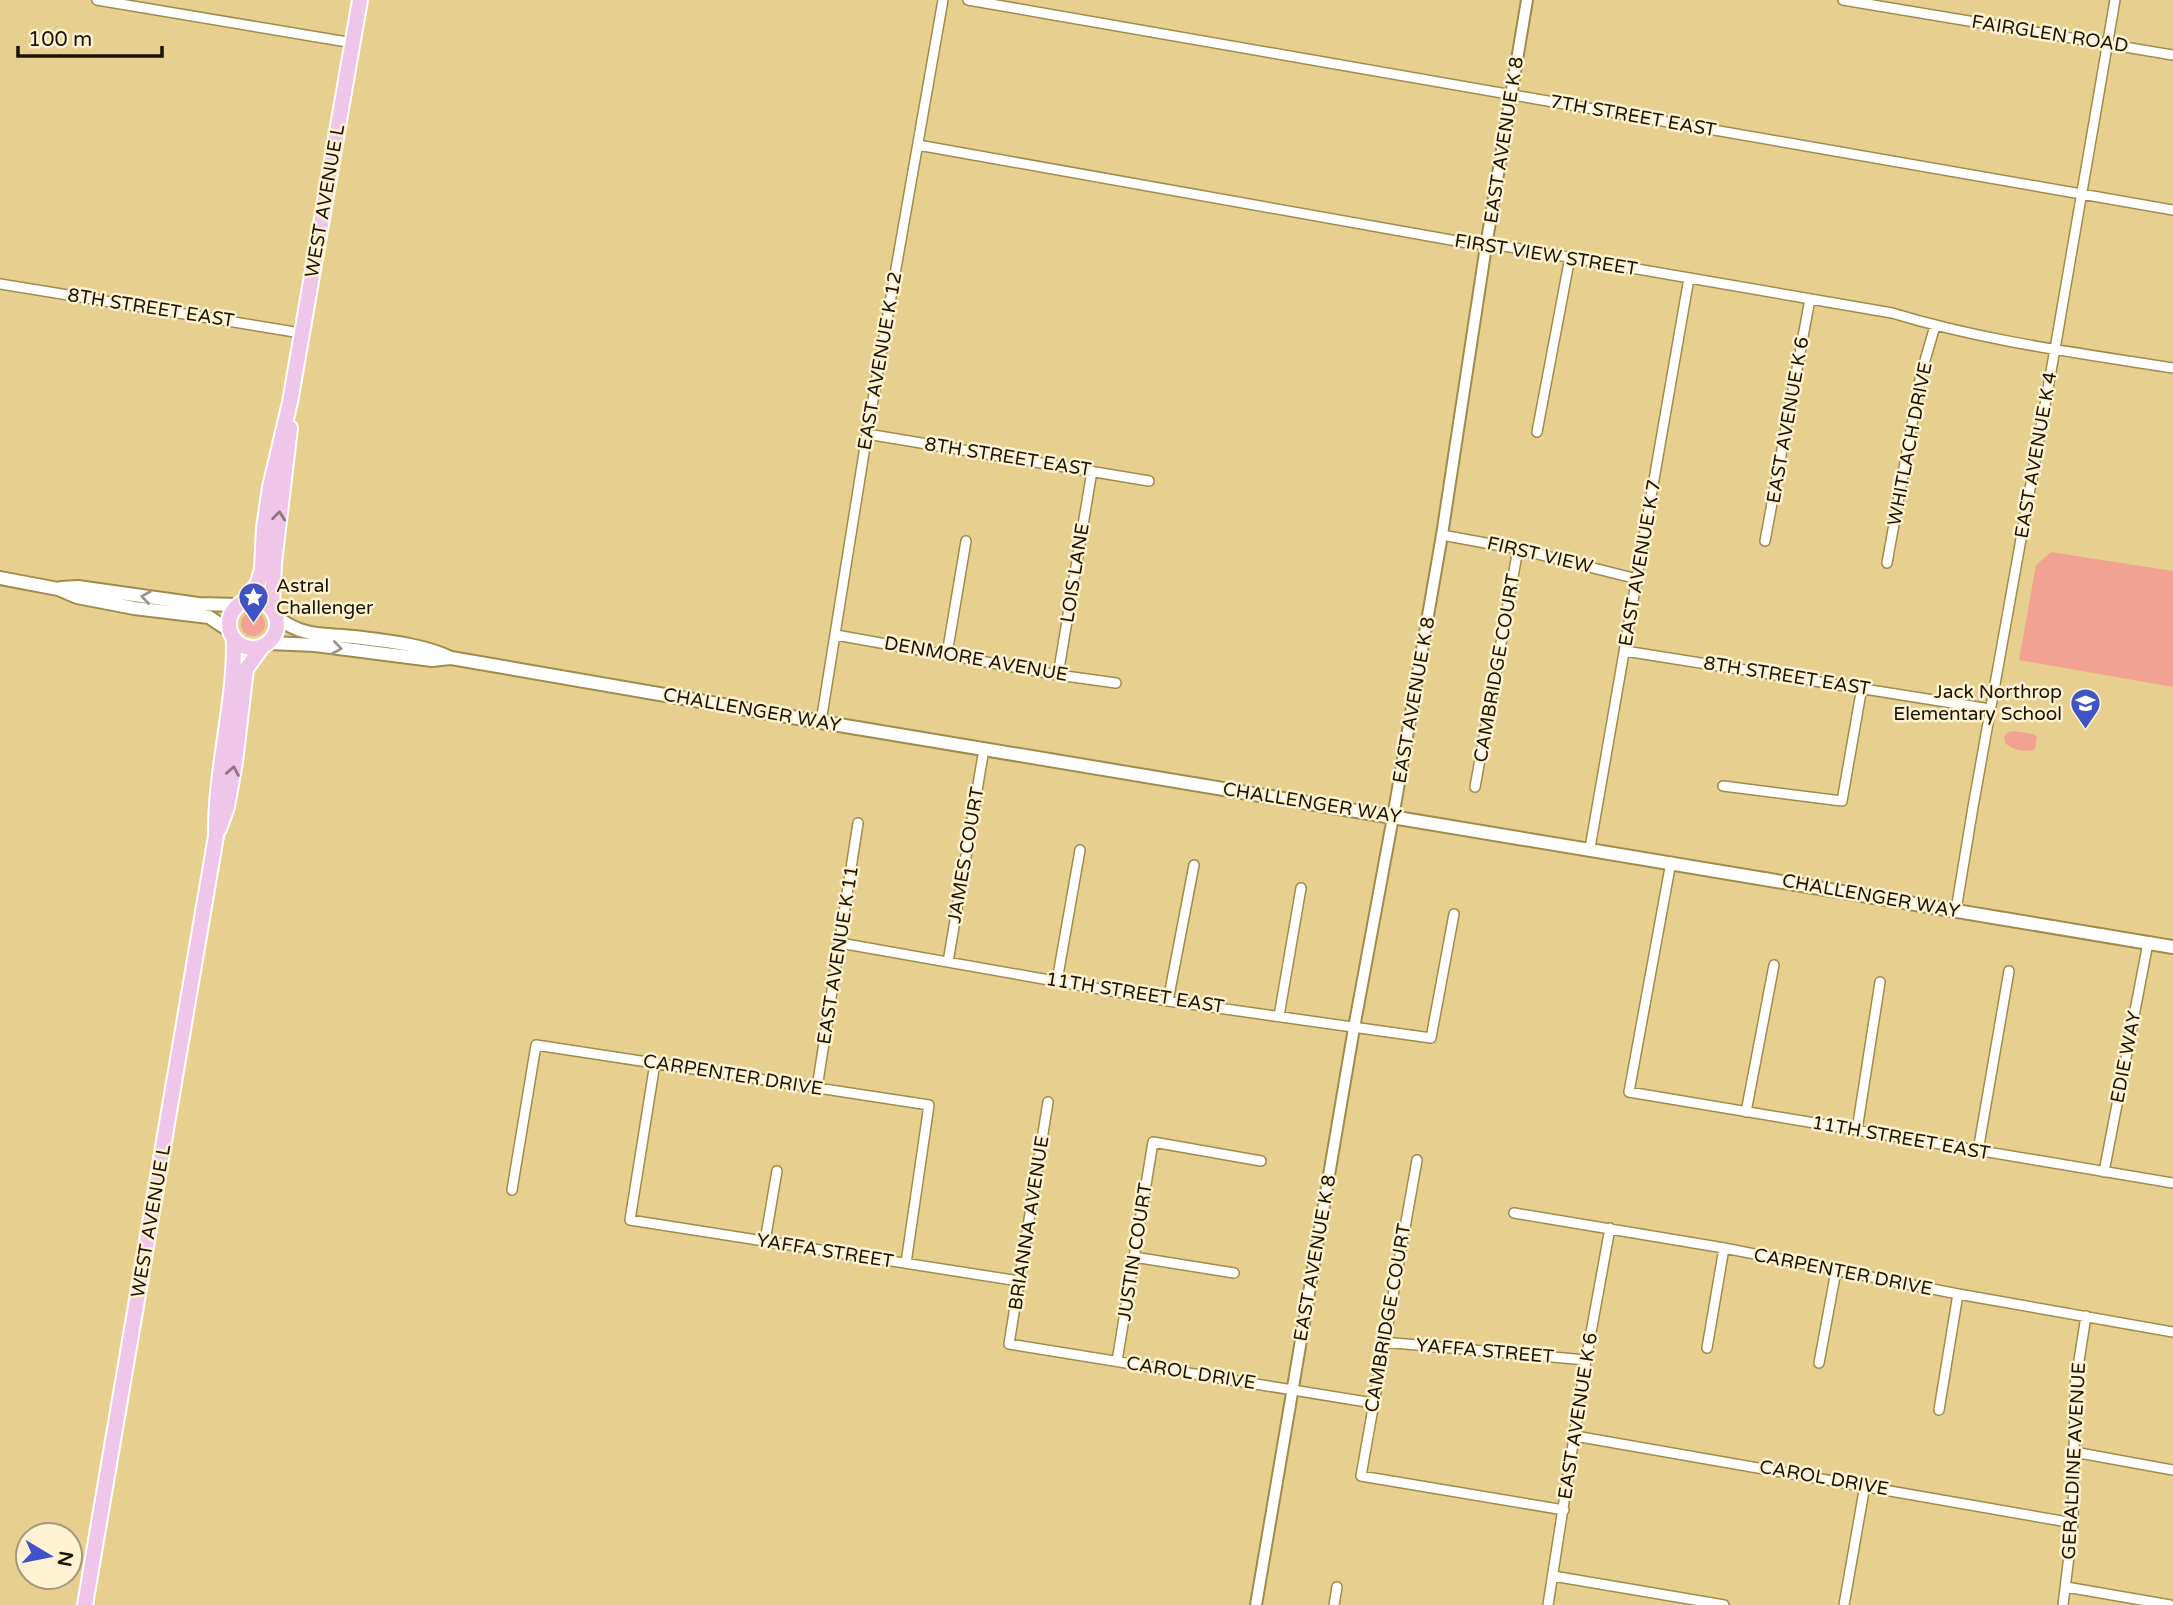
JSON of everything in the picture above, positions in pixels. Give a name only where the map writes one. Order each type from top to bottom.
[{"type":"main road","name":"WEST AVENUE L","points":[[242,603],[260,579],[270,486],[290,402],[360,0]]},
{"type":"main road","name":"WEST AVENUE L","points":[[274,612],[274,563],[290,438],[290,402]]},
{"type":"main road","points":[[0,578],[134,608],[209,617],[247,648],[265,645],[277,630],[274,612],[260,601],[198,604],[78,587],[58,589]]},
{"type":"main road","points":[[232,635],[230,617],[242,603]]},
{"type":"main road","name":"CHALLENGER WAY","points":[[274,612],[298,631],[416,646],[451,658],[2173,947]]},
{"type":"main road","name":"WEST AVENUE L","points":[[216,836],[215,805],[233,687],[232,635]]},
{"type":"main road","name":"WEST AVENUE L","points":[[85,1605],[216,836],[226,807],[235,762],[246,669],[255,654],[265,645]]},
{"type":"main road","name":"CHALLENGER WAY","points":[[265,645],[315,645],[432,660],[451,658]]},
{"type":"street","points":[[97,0],[353,43]]},
{"type":"street","name":"EAST AVENUE K 12","points":[[821,722],[867,434],[943,0]]},
{"type":"street","name":"7TH STREET EAST","points":[[968,0],[2173,210]]},
{"type":"street","name":"EAST AVENUE K 8","points":[[1256,1605],[1354,1028],[1442,535],[1527,0]]},
{"type":"street","name":"FAIRGLEN ROAD","points":[[1843,0],[2173,55]]},
{"type":"street","name":"EAST AVENUE K 4","points":[[1956,910],[2115,0]]},
{"type":"street","name":"FIRST VIEW STREET","points":[[918,145],[1486,246],[1504,246],[1892,313],[1986,338],[2173,368]]},
{"type":"street","points":[[1537,432],[1570,257]]},
{"type":"street","name":"EAST AVENUE K 7","points":[[1590,848],[1689,278]]},
{"type":"street","name":"8TH STREET EAST","points":[[0,284],[301,333]]},
{"type":"street","name":"EAST AVENUE K 6","points":[[1765,541],[1810,299]]},
{"type":"street","name":"WHITLACH DRIVE","points":[[1887,564],[1921,374],[1936,326]]},
{"type":"street","name":"8TH STREET EAST","points":[[867,434],[1149,481]]},
{"type":"street","name":"LOIS LANE","points":[[1058,674],[1092,471]]},
{"type":"street","name":"FIRST VIEW","points":[[1442,535],[1518,549],[1637,579]]},
{"type":"street","points":[[947,654],[966,541]]},
{"type":"street","name":"CAMBRIDGE COURT","points":[[1475,787],[1518,549]]},
{"type":"street","name":"DENMORE AVENUE","points":[[836,635],[1116,682]]},
{"type":"street","name":"8TH STREET EAST","points":[[1625,651],[1990,709]]},
{"type":"street","points":[[1723,786],[1842,801],[1862,687]]},
{"type":"street","name":"JAMES COURT","points":[[948,962],[984,749]]},
{"type":"street","name":"EAST AVENUE K 11","points":[[817,1088],[858,823]]},
{"type":"street","points":[[1057,981],[1080,849]]},
{"type":"street","name":"11TH STREET EAST","points":[[1671,862],[1629,1092],[2173,1183]]},
{"type":"street","points":[[1168,1001],[1194,865]]},
{"type":"street","points":[[1279,1016],[1301,888]]},
{"type":"street","name":"11TH STREET EAST","points":[[839,943],[1168,1001],[1431,1038],[1454,914]]},
{"type":"street","name":"EDIE WAY","points":[[2104,1172],[2148,943]]},
{"type":"street","points":[[1746,1112],[1774,965]]},
{"type":"street","points":[[1978,1151],[2009,971]]},
{"type":"street","points":[[1857,1130],[1880,982]]},
{"type":"street","name":"CARPENTER DRIVE","points":[[512,1190],[536,1045],[929,1105],[906,1263]]},
{"type":"street","name":"YAFFA STREET","points":[[655,1063],[630,1220],[1020,1281]]},
{"type":"street","name":"BRIANNA AVENUE","points":[[1009,1344],[1048,1102]]},
{"type":"street","name":"JUSTIN COURT","points":[[1117,1361],[1153,1142],[1261,1161]]},
{"type":"street","name":"CAMBRIDGE COURT","points":[[1417,1160],[1361,1476],[1564,1510]]},
{"type":"street","points":[[765,1241],[777,1171]]},
{"type":"street","name":"CARPENTER DRIVE","points":[[1514,1213],[1724,1248],[1958,1294],[2173,1332]]},
{"type":"street","name":"EAST AVENUE K 6","points":[[1548,1605],[1586,1360],[1610,1228]]},
{"type":"street","points":[[1707,1348],[1724,1248]]},
{"type":"street","points":[[1134,1257],[1234,1273]]},
{"type":"street","points":[[1819,1363],[1836,1271]]},
{"type":"street","points":[[1938,1410],[1958,1294]]},
{"type":"street","name":"GERALDINE AVENUE","points":[[2063,1605],[2073,1522],[2075,1387],[2085,1316]]},
{"type":"street","name":"YAFFA STREET","points":[[1383,1342],[1586,1360]]},
{"type":"street","name":"CAROL DRIVE","points":[[1009,1344],[1373,1403]]},
{"type":"street","name":"CAROL DRIVE","points":[[1575,1436],[2073,1522]]},
{"type":"street","points":[[2074,1452],[2173,1470]]},
{"type":"street","points":[[1844,1605],[1865,1485]]},
{"type":"street","points":[[1553,1576],[1724,1605]]},
{"type":"street","points":[[1334,1605],[1337,1587]]},
{"type":"street","points":[[2066,1587],[2170,1605]]},
{"type":"shaded area","points":[[2051,552],[2173,571],[2173,687],[2019,660],[2036,565]]},
{"type":"shaded area","points":[[253,612],[262,615],[265,624],[262,633],[253,636],[244,633],[241,624],[244,615]]},
{"type":"shaded area","points":[[2008,732],[2037,737],[2035,749],[2020,750],[2005,743],[2004,737]]},
{"type":"place","name":"Astral Challenger","points":[[253,624]]},
{"type":"place","name":"Jack Northrop Elementary School","points":[[2085,730]]}]
